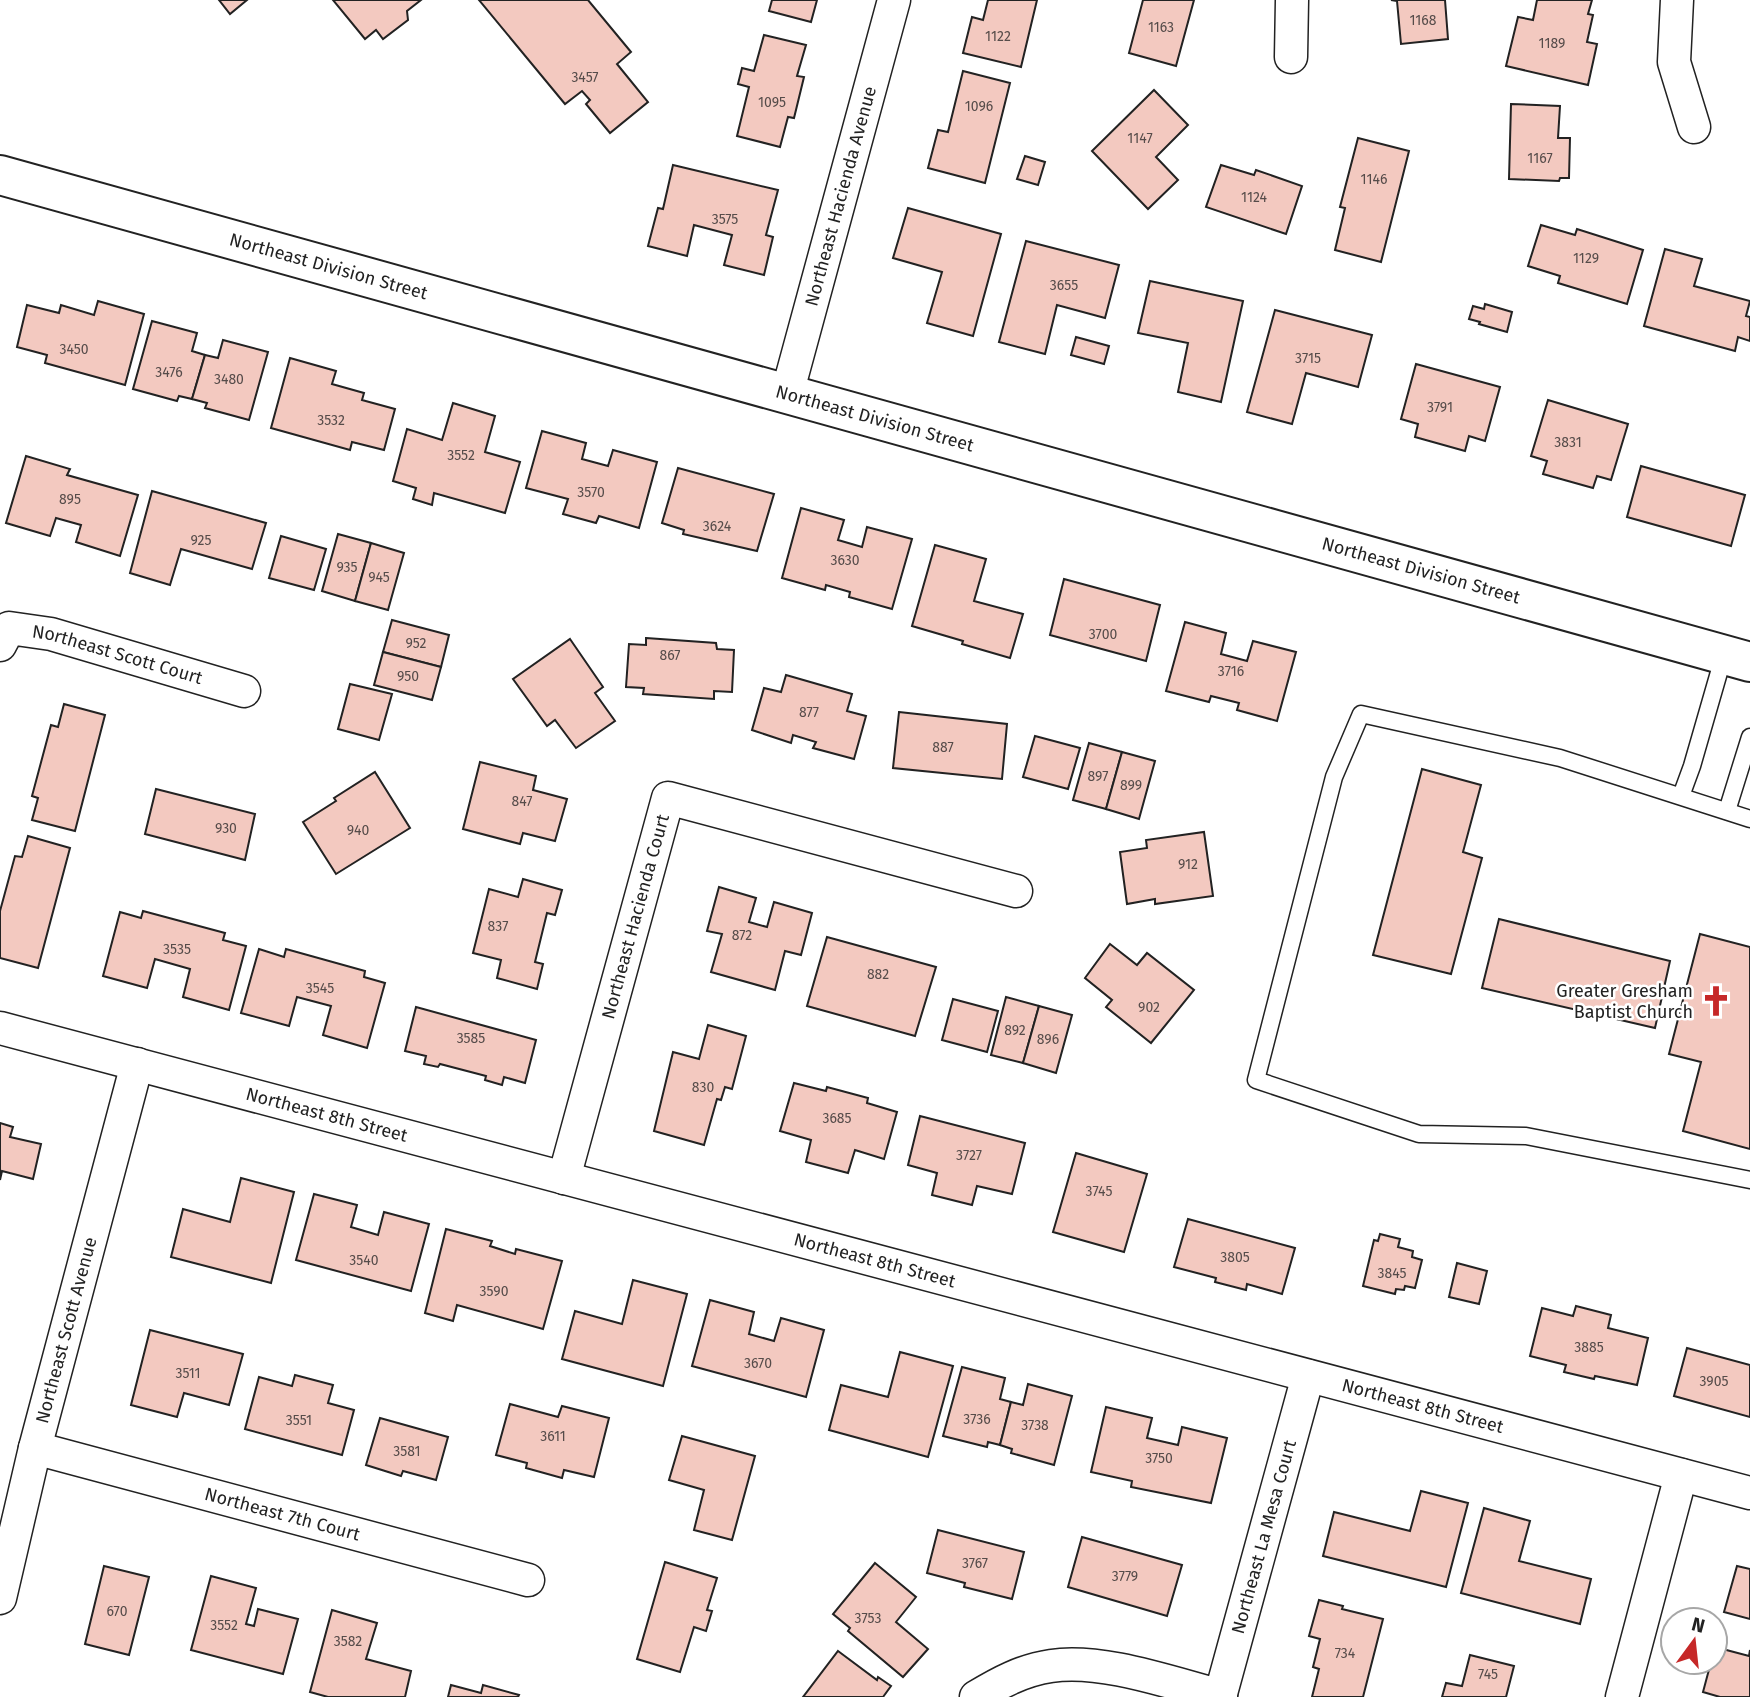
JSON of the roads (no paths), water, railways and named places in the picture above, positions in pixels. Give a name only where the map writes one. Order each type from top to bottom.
[{"type":"street","name":"Northeast Hacienda Avenue","points":[[787,394],[894,0]]},
{"type":"street","points":[[1291,57],[1292,0]]},
{"type":"street","points":[[1677,0],[1674,62],[1694,127]]},
{"type":"street","name":"Northeast Division Street","points":[[0,175],[1737,658]]},
{"type":"street","name":"Northeast Scott Court","points":[[0,645],[9,628],[51,634],[244,691]]},
{"type":"street","name":"Northeast Hacienda Court","points":[[564,1178],[668,798],[1016,891]]},
{"type":"street","name":"Northeast 8th Street","points":[[0,1028],[1750,1493]]},
{"type":"street","name":"Northeast Scott Avenue","points":[[0,1598],[35,1448],[137,1064]]},
{"type":"street","name":"Northeast La Mesa Court","points":[[1220,1696],[1308,1376]]},
{"type":"street","name":"Northeast 7th Court","points":[[35,1448],[528,1580]]},
{"type":"street","points":[[1622,1697],[1681,1475]]},
{"type":"street","points":[[976,1697],[1008,1678],[1051,1666],[1102,1667],[1220,1696]]},
{"type":"lane","points":[[1681,796],[1737,658]]},
{"type":"lane","points":[[1750,818],[1560,758],[1361,714],[1334,777],[1256,1080],[1419,1133],[1526,1136],[1750,1180]]},
{"type":"lane","points":[[1727,810],[1750,737]]},
{"type":"place","name":"Greater Gresham Baptist Church","points":[[1716,1001]]}]
